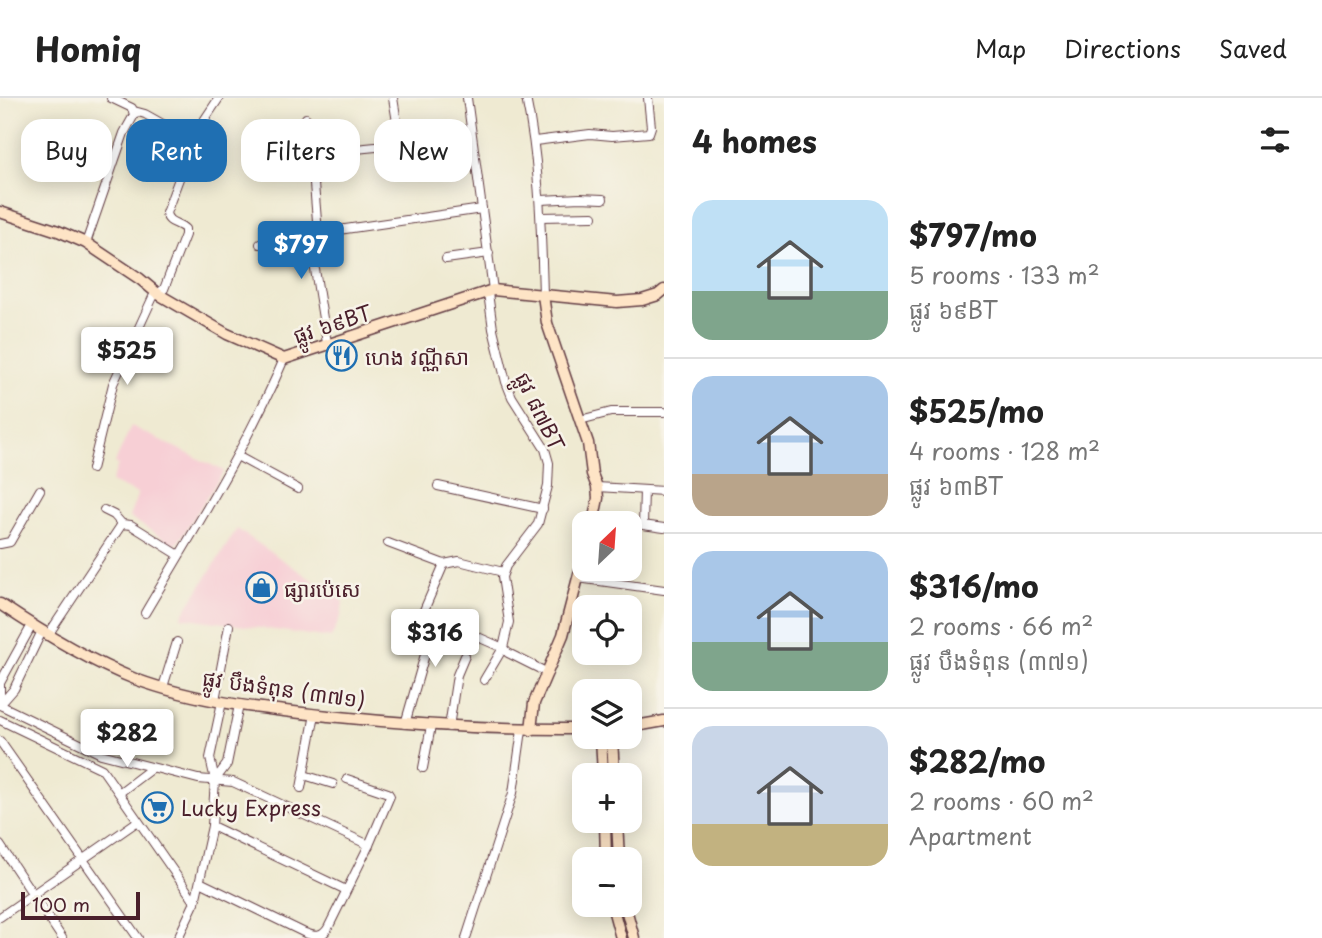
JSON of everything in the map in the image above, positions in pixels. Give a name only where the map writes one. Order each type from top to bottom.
[{"type":"street","points":[[111,98],[154,119]]},
{"type":"street","points":[[204,119],[219,98]]},
{"type":"street","points":[[393,98],[396,119]]},
{"type":"street","name":"ផ្លូវ ៨៧BT","points":[[467,98],[469,119]]},
{"type":"street","points":[[526,98],[535,142],[541,200],[542,295],[547,323],[580,420],[597,487],[595,511]]},
{"type":"street","points":[[535,142],[590,134],[612,136],[649,133],[651,127],[648,98]]},
{"type":"street","points":[[86,243],[134,111]]},
{"type":"street","name":"ផ្លូវ ៨៧BT","points":[[472,141],[489,253],[493,329],[506,382],[547,457],[549,477],[543,509],[532,534],[503,572]]},
{"type":"street","points":[[92,469],[113,384],[153,297],[164,289],[185,235],[185,229],[167,219],[166,213],[178,182]]},
{"type":"street","points":[[314,184],[318,233]]},
{"type":"street","points":[[541,200],[603,199]]},
{"type":"street","points":[[327,343],[311,245],[312,239],[318,233],[482,209]]},
{"type":"street","name":"ផ្លូវ ៦៩BT","points":[[0,212],[86,243],[158,294],[227,334],[284,359],[491,292],[617,302],[642,300],[664,290]]},
{"type":"street","points":[[541,217],[593,216]]},
{"type":"street","points":[[260,244],[311,245]]},
{"type":"street","points":[[446,259],[489,253]]},
{"type":"street","points":[[145,613],[237,456],[284,359]]},
{"type":"street","points":[[580,420],[611,412],[664,412]]},
{"type":"street","points":[[237,456],[298,489]]},
{"type":"street","points":[[438,486],[543,509]]},
{"type":"street","points":[[597,487],[664,491]]},
{"type":"street","points":[[644,490],[643,525],[664,528]]},
{"type":"street","points":[[0,544],[10,542],[40,491]]},
{"type":"street","points":[[104,510],[114,515],[122,524],[131,525],[179,555]]},
{"type":"street","points":[[0,705],[15,689],[45,633],[122,524]]},
{"type":"street","points":[[388,543],[444,564],[459,561],[503,572],[509,622],[503,648],[484,680]]},
{"type":"street","points":[[412,638],[444,564]]},
{"type":"street","points":[[466,938],[513,793],[534,703],[563,635],[577,581]]},
{"type":"street","points":[[600,581],[664,590]]},
{"type":"street","name":"ផ្លូវ បឹងទំពុន (៣៧១)","points":[[0,604],[45,633],[106,666],[163,687],[218,701],[405,724],[526,730],[572,729]]},
{"type":"street","points":[[0,705],[0,684],[32,625]]},
{"type":"street","points":[[178,938],[195,902],[212,827],[215,780],[211,758],[229,626]]},
{"type":"street","points":[[405,724],[432,630]]},
{"type":"street","points":[[471,634],[548,673]]},
{"type":"street","points":[[163,687],[177,642]]},
{"type":"street","points":[[449,727],[457,675],[465,656]]},
{"type":"street","points":[[0,705],[100,754],[198,779],[233,782],[369,845]]},
{"type":"street","points":[[215,780],[227,764],[239,705]]},
{"type":"street","points":[[301,788],[314,714]]},
{"type":"street","points":[[0,720],[102,769],[195,902]]},
{"type":"street","points":[[642,725],[664,722]]},
{"type":"street","points":[[423,768],[431,726]]},
{"type":"street","points":[[0,741],[138,938]]},
{"type":"street","points":[[118,793],[152,768]]},
{"type":"street","points":[[304,775],[333,784]]},
{"type":"street","points":[[200,882],[315,937],[325,934],[390,796],[347,779]]},
{"type":"street","points":[[0,916],[138,821]]},
{"type":"street","points":[[212,827],[346,890]]},
{"type":"street","points":[[0,845],[62,938]]},
{"type":"street","points":[[615,917],[621,938]]},
{"type":"street","points":[[628,917],[634,938]]},
{"type":"shaded area","points":[[131,426],[224,471],[177,544],[174,545],[129,517],[138,494],[111,482],[118,465],[115,463]]},
{"type":"shaded area","name":"ផ្សារប៉េសេ","points":[[237,529],[343,601],[341,616],[331,638],[181,617]]},
{"type":"place","name":"ហេង វណ្ណីសា","points":[[342,356]]},
{"type":"place","name":"ផ្សារប៉េសេ","points":[[261,588]]},
{"type":"place","name":"Lucky Express","points":[[158,807]]}]
